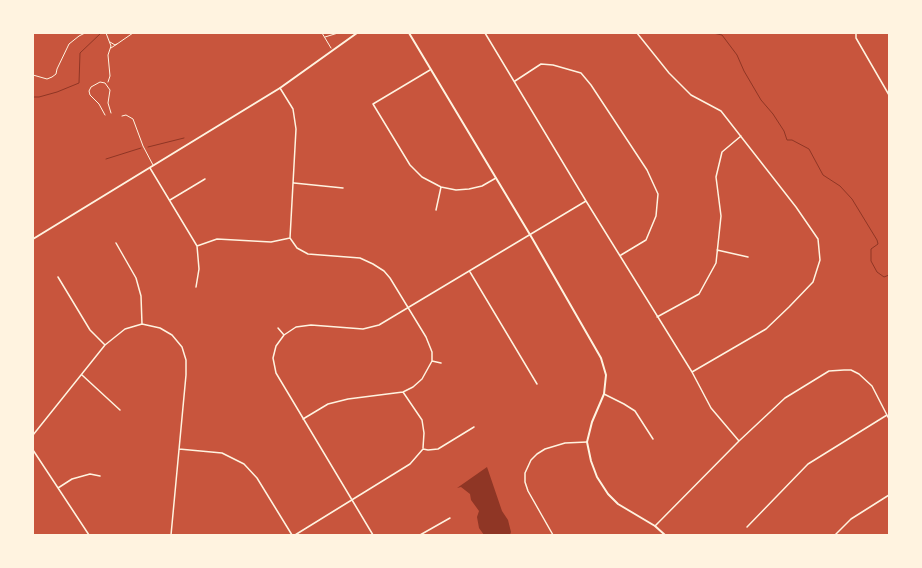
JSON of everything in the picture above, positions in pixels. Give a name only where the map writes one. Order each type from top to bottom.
[{"type":"street","points":[[33,239],[280,88],[357,33]]},
{"type":"street","points":[[409,33],[530,235],[601,358],[606,375],[604,394],[592,422],[587,442],[597,477],[608,494],[618,504],[655,526],[665,535]]},
{"type":"street","points":[[485,33],[586,201],[692,372],[712,408],[738,440]]},
{"type":"street","points":[[637,33],[669,74],[691,95],[721,111],[796,207],[818,239],[820,260],[813,282],[766,330],[692,372]]},
{"type":"street","points":[[753,33],[759,33]]},
{"type":"street","points":[[856,33],[856,38],[889,95]]},
{"type":"street","points":[[515,81],[541,64],[553,65],[581,73],[591,85],[648,170],[658,194],[656,216],[646,240],[620,256]]},
{"type":"street","points":[[431,70],[373,104],[410,165],[422,177],[441,187],[456,190],[482,186],[496,178]]},
{"type":"street","points":[[280,88],[293,109],[296,128],[290,238],[297,248],[308,254],[360,258],[384,271],[409,308],[426,337],[432,352],[432,361],[422,379],[413,387],[403,392],[348,399],[328,404],[303,419]]},
{"type":"street","points":[[657,317],[699,294],[716,262],[721,216],[716,177],[722,152],[741,136]]},
{"type":"street","points":[[150,168],[197,246],[199,269],[196,287]]},
{"type":"street","points":[[170,200],[205,179]]},
{"type":"street","points":[[294,183],[343,188]]},
{"type":"street","points":[[436,210],[441,187]]},
{"type":"street","points":[[373,535],[276,373],[273,358],[276,346],[284,335],[296,327],[311,325],[363,329],[379,325],[470,272],[586,201]]},
{"type":"street","points":[[197,246],[217,239],[271,242],[290,238]]},
{"type":"street","points":[[116,243],[136,278],[140,296],[142,324]]},
{"type":"street","points":[[717,250],[748,257]]},
{"type":"street","points":[[470,272],[537,384]]},
{"type":"street","points":[[58,277],[90,330],[105,345]]},
{"type":"street","points":[[33,435],[105,345],[125,329],[142,324],[160,328],[172,335],[182,347],[186,360],[186,375],[171,535]]},
{"type":"street","points":[[278,328],[284,335]]},
{"type":"street","points":[[432,361],[441,363]]},
{"type":"street","points":[[655,526],[738,440],[785,398],[829,371],[844,370],[859,374],[872,386],[889,419]]},
{"type":"street","points":[[82,375],[120,410]]},
{"type":"street","points":[[295,535],[410,464],[423,448],[424,433],[422,420],[403,392]]},
{"type":"street","points":[[604,394],[635,411],[653,439]]},
{"type":"street","points":[[747,527],[808,464],[887,415]]},
{"type":"street","points":[[423,448],[428,450],[438,449],[474,427]]},
{"type":"street","points":[[553,535],[528,491],[525,482],[525,473],[531,460],[545,449],[565,443],[587,442]]},
{"type":"street","points":[[179,449],[222,453],[244,464],[257,478],[292,535]]},
{"type":"street","points":[[33,450],[89,535]]},
{"type":"street","points":[[58,488],[72,479],[90,474],[100,476]]},
{"type":"street","points":[[835,535],[851,519],[889,495]]},
{"type":"street","points":[[420,535],[450,518]]},
{"type":"lane","points":[[104,115],[99,104],[90,95],[89,91],[91,86],[95,83],[100,82],[106,85],[110,90],[108,100],[111,113]]},
{"type":"lane","points":[[122,116],[126,115],[133,119],[143,146],[153,166]]},
{"type":"path","points":[[33,75],[47,78],[56,74],[57,68],[69,44],[85,33]]},
{"type":"path","points":[[106,33],[110,42],[108,55],[110,76],[106,85]]},
{"type":"path","points":[[110,49],[133,33]]},
{"type":"path","points":[[322,33],[332,50]]},
{"type":"path","points":[[324,37],[338,33]]},
{"type":"path","points":[[110,42],[115,45],[118,44]]},
{"type":"shaded area","points":[[487,467],[502,511],[508,520],[511,532],[510,535],[484,535],[479,528],[477,517],[479,511],[471,500],[470,494],[461,487],[457,488]]},
{"type":"waterway","points":[[33,97],[39,97],[57,92],[79,83],[80,53],[101,33]]},
{"type":"waterway","points":[[713,33],[722,35],[737,55],[744,71],[761,100],[773,114],[784,131],[787,140],[792,140],[809,149],[823,175],[840,186],[852,199],[877,240],[878,244],[871,249],[871,261],[877,272],[884,277],[889,275]]},
{"type":"waterway","points":[[148,147],[184,138]]},
{"type":"waterway","points":[[106,159],[141,148]]}]
